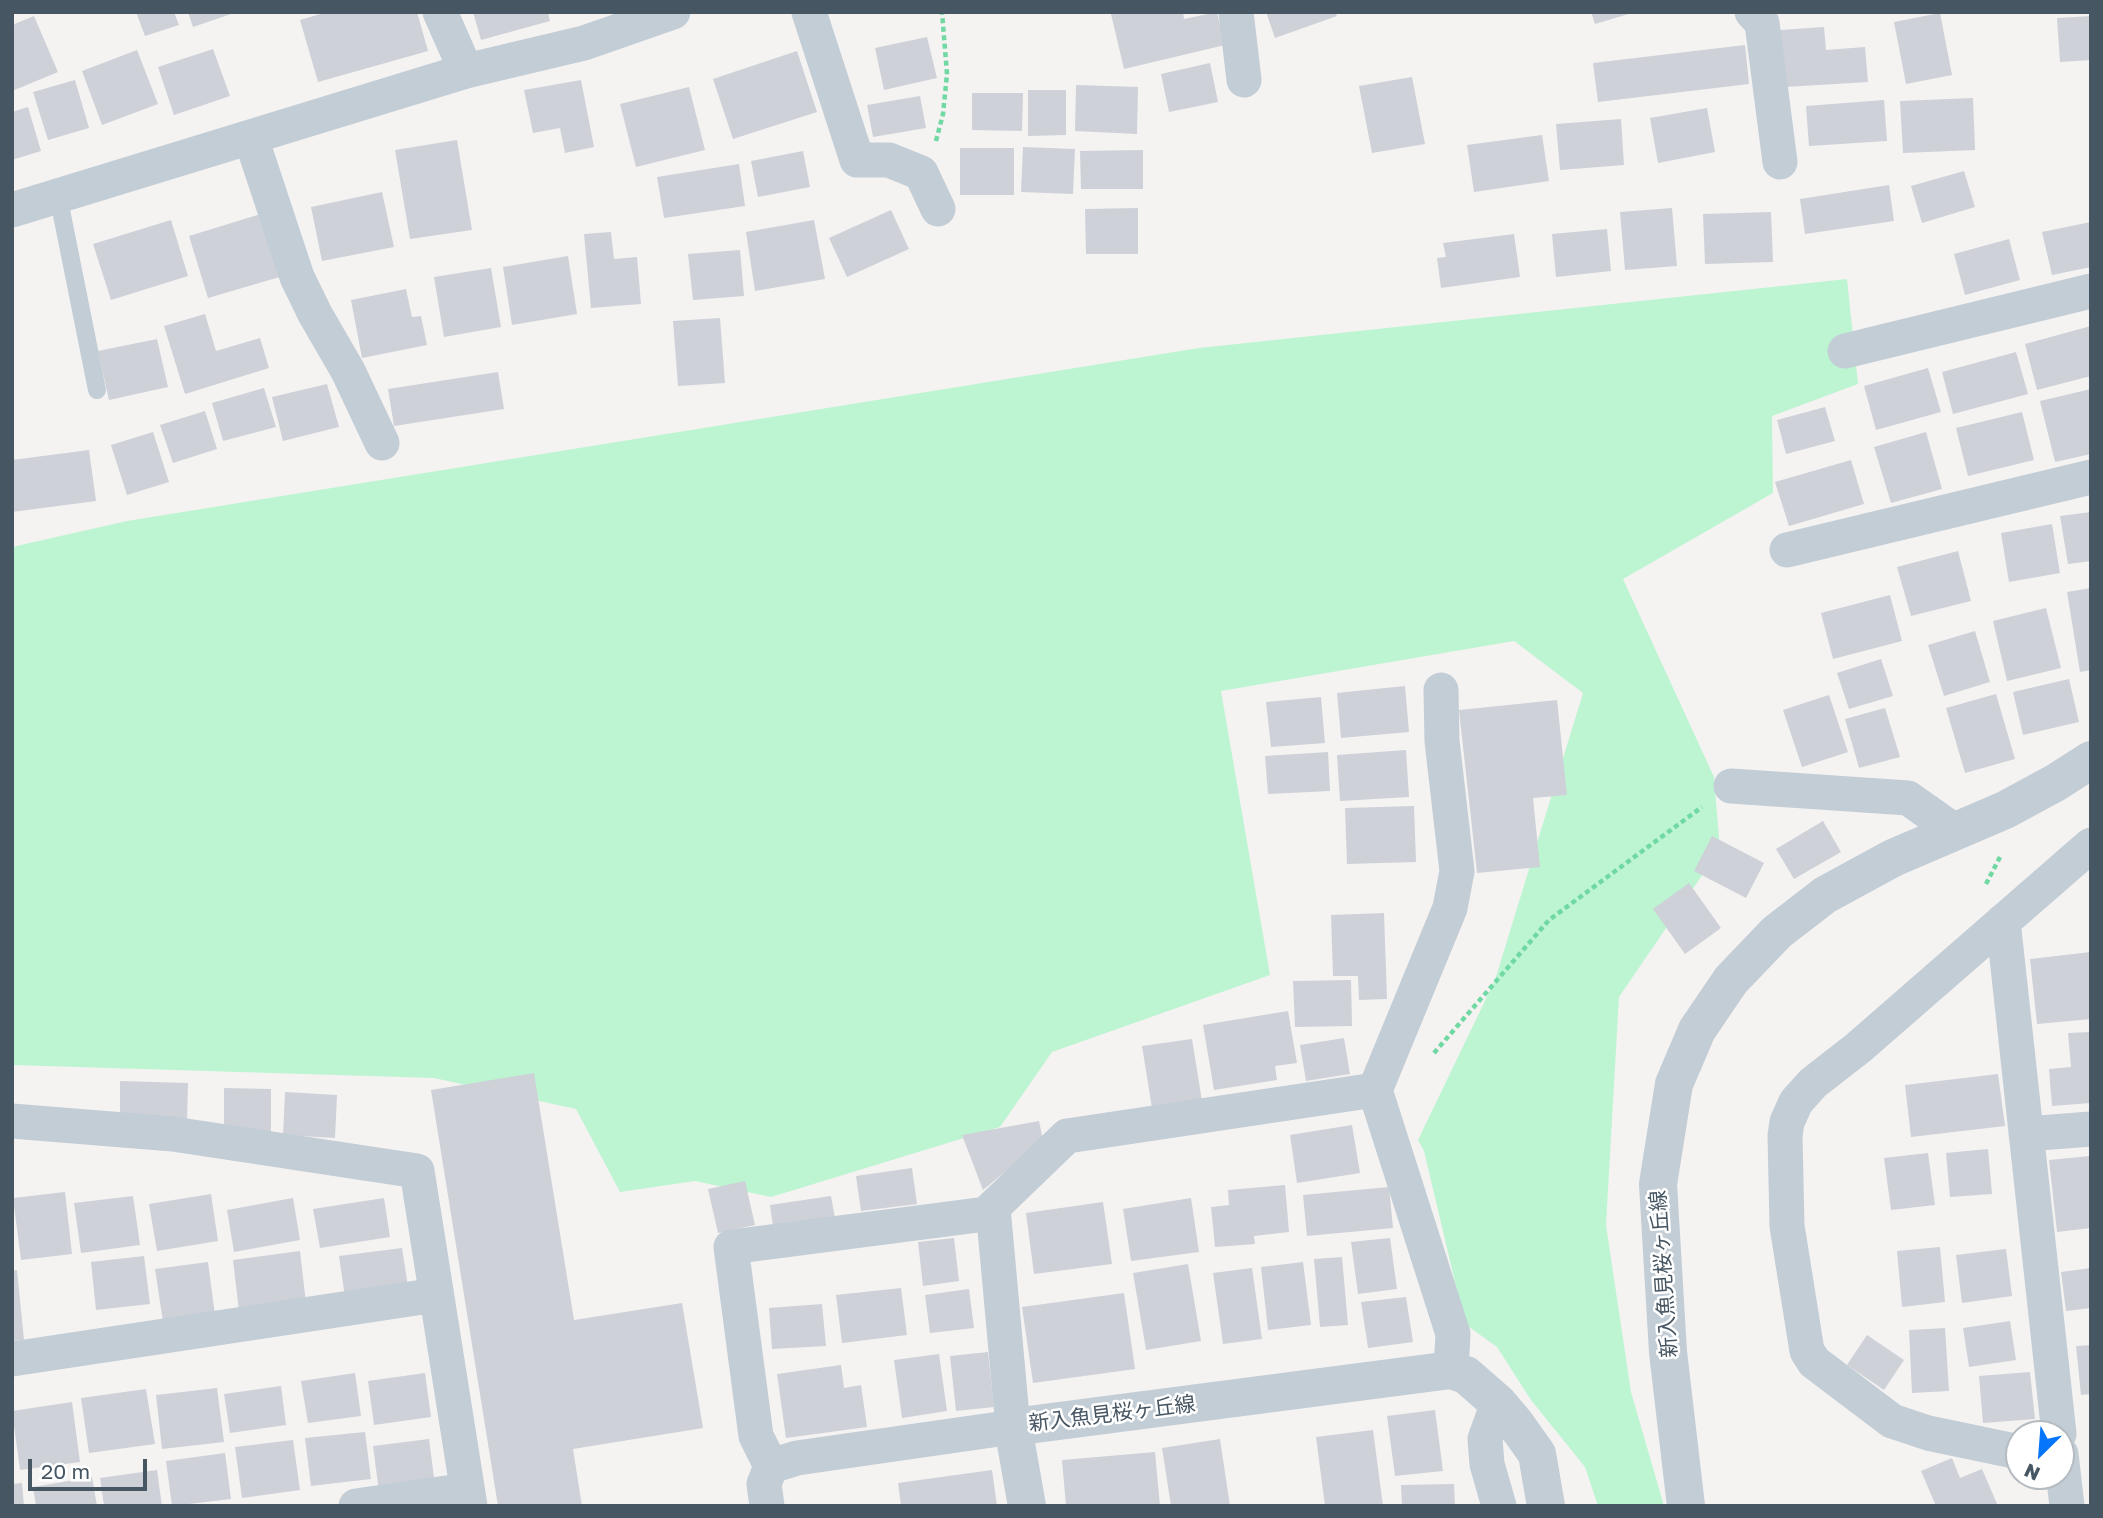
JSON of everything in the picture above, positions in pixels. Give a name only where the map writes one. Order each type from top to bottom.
[{"type":"street","points":[[440,12],[466,71]]},
{"type":"street","points":[[12,210],[466,71],[584,43],[673,12]]},
{"type":"street","points":[[809,12],[857,160],[889,160],[921,173],[938,209]]},
{"type":"street","points":[[1236,12],[1244,80]]},
{"type":"street","points":[[1752,12],[1762,23],[1780,162]]},
{"type":"street","points":[[251,138],[297,277],[348,371],[382,443]]},
{"type":"street","points":[[1845,351],[2091,291]]},
{"type":"street","points":[[1787,550],[2091,477]]},
{"type":"street","points":[[1441,690],[1442,741],[1457,871],[1450,908],[1375,1090],[1453,1334],[1451,1370],[1466,1375],[1498,1403],[1515,1423],[1536,1454],[1546,1506]]},
{"type":"street","name":"新入魚見桜ヶ丘線","points":[[1686,1506],[1668,1352],[1658,1184],[1674,1084],[1697,1030],[1731,980],[1777,933],[1825,895],[1893,858],[2005,810],[2091,760]]},
{"type":"street","points":[[1731,786],[1908,797],[1956,832]]},
{"type":"street","points":[[2005,1449],[1928,1433],[1892,1421],[1814,1362],[1807,1350],[1787,1226],[1785,1136],[1787,1122],[1796,1102],[1813,1083],[1858,1048],[2091,845]]},
{"type":"street","points":[[2003,921],[2057,1420]]},
{"type":"street","points":[[767,1506],[764,1484],[771,1466],[756,1436],[731,1247],[986,1214],[1067,1136],[1375,1090]]},
{"type":"street","points":[[12,1121],[173,1134],[417,1171],[468,1498],[356,1506]]},
{"type":"street","points":[[2026,1134],[2091,1129]]},
{"type":"street","points":[[771,1466],[797,1458],[1013,1427],[993,1208]]},
{"type":"street","points":[[12,1359],[436,1295]]},
{"type":"street","name":"新入魚見桜ヶ丘線","points":[[1027,1506],[1013,1427],[1451,1370]]},
{"type":"street","points":[[1498,1403],[1485,1439],[1487,1464],[1499,1506]]},
{"type":"lane","points":[[58,195],[97,390]]},
{"type":"path","points":[[921,173],[936,144],[943,114],[947,74],[942,12]]},
{"type":"path","points":[[1430,1057],[1549,920],[1731,786]]},
{"type":"path","points":[[1956,832],[2003,850],[1985,887]]},
{"type":"green space","points":[[1847,279],[1858,384],[1772,416],[1773,493],[1623,579],[1714,777],[1720,849],[1619,997],[1606,1225],[1631,1392],[1664,1506],[1598,1506],[1585,1467],[1531,1400],[1497,1347],[1465,1324],[1424,1151],[1418,1140],[1495,980],[1583,693],[1514,641],[1221,691],[1270,975],[1052,1052],[1000,1127],[771,1197],[695,1181],[620,1192],[576,1109],[434,1078],[12,1065],[12,547],[127,521],[1199,348]]},
{"type":"building","points":[[136,12],[174,12],[179,25],[145,36]]},
{"type":"building","points":[[188,12],[234,12],[234,13],[193,27]]},
{"type":"building","points":[[327,12],[417,12],[428,51],[318,82],[300,20]]},
{"type":"building","points":[[473,12],[548,12],[550,21],[481,40]]},
{"type":"building","points":[[1183,12],[1184,19],[1217,12],[1225,45],[1124,69],[1111,14]]},
{"type":"building","points":[[1266,12],[1335,12],[1337,16],[1275,38]]},
{"type":"building","points":[[1591,12],[1631,12],[1632,13],[1595,24]]},
{"type":"building","points":[[1940,13],[1952,75],[1906,84],[1894,22]]},
{"type":"building","points":[[34,16],[58,72],[12,91],[12,25]]},
{"type":"building","points":[[2091,16],[2091,60],[2060,62],[2057,18]]},
{"type":"building","points":[[1824,27],[1826,50],[1865,47],[1868,82],[1785,87],[1780,30]]},
{"type":"building","points":[[927,37],[937,78],[884,90],[875,48]]},
{"type":"building","points":[[1745,45],[1749,84],[1598,102],[1593,63]]},
{"type":"building","points":[[213,49],[230,96],[174,115],[158,67]]},
{"type":"building","points":[[137,50],[158,104],[102,125],[82,71]]},
{"type":"building","points":[[797,51],[817,112],[733,139],[713,79]]},
{"type":"building","points":[[1210,63],[1218,102],[1169,112],[1161,74]]},
{"type":"building","points":[[1412,77],[1425,144],[1372,153],[1359,86]]},
{"type":"building","points":[[75,80],[89,128],[48,140],[33,92]]},
{"type":"building","points":[[581,80],[594,147],[565,153],[560,128],[533,133],[524,90]]},
{"type":"building","points":[[1076,85],[1138,87],[1137,134],[1075,131]]},
{"type":"building","points":[[689,87],[705,150],[636,167],[620,104]]},
{"type":"building","points":[[1028,90],[1066,90],[1066,135],[1028,136]]},
{"type":"building","points":[[972,93],[1023,93],[1022,131],[972,130]]},
{"type":"building","points":[[920,96],[926,128],[873,137],[867,105]]},
{"type":"building","points":[[1973,98],[1975,150],[1903,153],[1900,101]]},
{"type":"building","points":[[1884,100],[1887,141],[1809,146],[1806,106]]},
{"type":"building","points":[[28,107],[41,151],[12,160],[12,112]]},
{"type":"building","points":[[1707,108],[1715,152],[1658,163],[1650,118]]},
{"type":"building","points":[[1621,119],[1624,165],[1560,170],[1556,124]]},
{"type":"building","points":[[1542,135],[1549,181],[1474,192],[1467,145]]},
{"type":"building","points":[[457,140],[472,230],[410,239],[395,150]]},
{"type":"building","points":[[1023,147],[1075,149],[1073,194],[1021,192]]},
{"type":"building","points":[[960,148],[1014,148],[1014,195],[960,195]]},
{"type":"building","points":[[1143,150],[1143,189],[1081,189],[1080,151]]},
{"type":"building","points":[[803,151],[810,187],[758,197],[751,161]]},
{"type":"building","points":[[739,164],[745,206],[664,218],[657,177]]},
{"type":"building","points":[[1964,171],[1975,207],[1922,223],[1911,186]]},
{"type":"building","points":[[1889,185],[1894,221],[1805,234],[1800,199]]},
{"type":"building","points":[[382,192],[394,247],[322,261],[311,207]]},
{"type":"building","points":[[1138,208],[1138,254],[1086,254],[1085,209]]},
{"type":"building","points":[[1672,208],[1677,266],[1625,270],[1620,212]]},
{"type":"building","points":[[891,210],[909,249],[847,277],[829,238]]},
{"type":"building","points":[[1771,212],[1773,262],[1705,264],[1703,214]]},
{"type":"building","points":[[264,213],[283,276],[208,298],[189,236]]},
{"type":"building","points":[[171,220],[188,276],[111,300],[93,244]]},
{"type":"building","points":[[814,220],[825,279],[755,291],[746,232]]},
{"type":"building","points":[[2091,222],[2091,267],[2052,275],[2042,232]]},
{"type":"building","points":[[1607,229],[1611,271],[1556,277],[1552,234]]},
{"type":"building","points":[[611,232],[614,259],[637,257],[641,304],[591,308],[584,234]]},
{"type":"building","points":[[1514,234],[1520,277],[1441,288],[1437,258],[1446,257],[1443,243]]},
{"type":"building","points":[[2009,239],[2020,280],[1965,295],[1954,254]]},
{"type":"building","points":[[740,250],[744,296],[693,300],[688,254]]},
{"type":"building","points":[[568,256],[577,314],[512,325],[503,267]]},
{"type":"building","points":[[491,268],[501,327],[444,337],[434,277]]},
{"type":"building","points":[[406,289],[412,317],[421,316],[427,345],[362,358],[351,300]]},
{"type":"building","points":[[205,314],[216,351],[260,338],[269,368],[185,394],[164,326]]},
{"type":"building","points":[[720,318],[725,383],[678,386],[673,321]]},
{"type":"building","points":[[2091,326],[2091,376],[2037,390],[2025,344]]},
{"type":"building","points":[[157,339],[168,387],[109,400],[98,351]]},
{"type":"building","points":[[2016,352],[2028,394],[1953,414],[1942,372]]},
{"type":"building","points":[[1928,368],[1941,412],[1876,430],[1864,386]]},
{"type":"building","points":[[498,372],[504,409],[394,426],[388,389]]},
{"type":"building","points":[[327,384],[339,427],[283,441],[272,397]]},
{"type":"building","points":[[264,388],[276,427],[223,441],[212,403]]},
{"type":"building","points":[[2091,389],[2091,454],[2055,462],[2040,401]]},
{"type":"building","points":[[1825,407],[1835,441],[1786,454],[1777,420]]},
{"type":"building","points":[[205,411],[217,449],[173,463],[160,425]]},
{"type":"building","points":[[2022,412],[2034,460],[1968,476],[1956,428]]},
{"type":"building","points":[[153,432],[169,482],[127,495],[111,445]]},
{"type":"building","points":[[1926,432],[1942,489],[1891,503],[1874,447]]},
{"type":"building","points":[[89,450],[96,501],[12,512],[12,460]]},
{"type":"building","points":[[1851,460],[1864,504],[1789,526],[1775,482]]},
{"type":"building","points":[[2091,512],[2091,561],[2068,564],[2060,516]]},
{"type":"building","points":[[2052,524],[2060,573],[2009,582],[2001,533]]},
{"type":"building","points":[[1958,551],[1971,601],[1911,616],[1897,567]]},
{"type":"building","points":[[2091,588],[2091,670],[2080,672],[2067,592]]},
{"type":"building","points":[[1890,595],[1902,641],[1833,659],[1821,613]]},
{"type":"building","points":[[2046,608],[2061,668],[2007,681],[1993,621]]},
{"type":"building","points":[[1975,631],[1990,682],[1944,696],[1928,645]]},
{"type":"building","points":[[1881,659],[1893,696],[1849,709],[1837,673]]},
{"type":"building","points":[[2069,679],[2079,722],[2023,735],[2013,692]]},
{"type":"building","points":[[1405,686],[1409,732],[1341,738],[1337,693]]},
{"type":"building","points":[[1996,694],[2015,759],[1965,773],[1946,708]]},
{"type":"building","points":[[1829,695],[1848,752],[1802,767],[1783,710]]},
{"type":"building","points":[[1321,697],[1325,743],[1271,747],[1266,702]]},
{"type":"building","points":[[1557,700],[1567,795],[1533,798],[1540,867],[1477,873],[1459,710]]},
{"type":"building","points":[[1885,708],[1900,757],[1859,768],[1845,719]]},
{"type":"building","points":[[1406,750],[1409,797],[1340,801],[1337,755]]},
{"type":"building","points":[[1328,752],[1330,791],[1268,794],[1265,756]]},
{"type":"building","points":[[1414,806],[1416,862],[1347,864],[1345,808]]},
{"type":"building","points":[[1823,821],[1841,852],[1794,879],[1776,849]]},
{"type":"building","points":[[1712,836],[1764,863],[1746,898],[1694,871]]},
{"type":"building","points":[[1689,883],[1721,928],[1685,954],[1653,909]]},
{"type":"building","points":[[1384,913],[1387,999],[1359,1000],[1358,976],[1333,976],[1331,915]]},
{"type":"building","points":[[2091,952],[2091,1019],[2037,1024],[2030,959]]},
{"type":"building","points":[[1351,980],[1352,1026],[1295,1027],[1293,981]]},
{"type":"building","points":[[1288,1011],[1297,1063],[1275,1066],[1277,1080],[1214,1090],[1203,1025]]},
{"type":"building","points":[[2091,1032],[2091,1103],[2052,1106],[2049,1069],[2071,1067],[2068,1033]]},
{"type":"building","points":[[1344,1038],[1350,1074],[1306,1081],[1300,1045]]},
{"type":"building","points":[[1192,1039],[1202,1101],[1152,1108],[1142,1046]]},
{"type":"building","points":[[534,1073],[574,1320],[682,1303],[703,1428],[573,1449],[582,1506],[498,1506],[431,1090]]},
{"type":"building","points":[[1998,1074],[2005,1126],[1911,1137],[1905,1085]]},
{"type":"building","points":[[120,1081],[188,1083],[187,1122],[120,1121]]},
{"type":"building","points":[[224,1088],[271,1089],[271,1133],[224,1133]]},
{"type":"building","points":[[285,1092],[337,1095],[335,1138],[283,1135]]},
{"type":"building","points":[[1039,1121],[1043,1140],[983,1190],[962,1135]]},
{"type":"building","points":[[1352,1125],[1360,1173],[1297,1183],[1290,1135]]},
{"type":"building","points":[[1988,1149],[1992,1194],[1950,1197],[1946,1153]]},
{"type":"building","points":[[1928,1153],[1935,1205],[1891,1210],[1884,1158]]},
{"type":"building","points":[[2090,1156],[2091,1228],[2057,1232],[2049,1160]]},
{"type":"building","points":[[912,1168],[917,1204],[861,1211],[856,1176]]},
{"type":"building","points":[[745,1181],[755,1225],[718,1233],[708,1189]]},
{"type":"building","points":[[1285,1185],[1289,1232],[1254,1236],[1255,1244],[1215,1247],[1211,1207],[1229,1205],[1228,1190]]},
{"type":"building","points":[[1389,1187],[1393,1228],[1307,1236],[1303,1195]]},
{"type":"building","points":[[65,1192],[72,1254],[21,1260],[13,1198]]},
{"type":"building","points":[[211,1194],[218,1241],[157,1251],[149,1204]]},
{"type":"building","points":[[133,1196],[140,1245],[81,1253],[74,1203]]},
{"type":"building","points":[[831,1196],[835,1218],[773,1227],[770,1205]]},
{"type":"building","points":[[293,1198],[300,1240],[234,1252],[227,1210]]},
{"type":"building","points":[[384,1198],[390,1237],[320,1248],[313,1209]]},
{"type":"building","points":[[1191,1198],[1199,1252],[1131,1261],[1123,1209]]},
{"type":"building","points":[[1103,1202],[1112,1264],[1034,1274],[1026,1213]]},
{"type":"building","points":[[954,1238],[959,1281],[923,1286],[918,1242]]},
{"type":"building","points":[[1390,1238],[1397,1289],[1358,1294],[1351,1242]]},
{"type":"building","points":[[1940,1247],[1945,1302],[1902,1307],[1897,1251]]},
{"type":"building","points":[[402,1248],[408,1287],[345,1297],[339,1256]]},
{"type":"building","points":[[2006,1249],[2012,1296],[1962,1303],[1956,1255]]},
{"type":"building","points":[[300,1251],[306,1303],[239,1311],[233,1260]]},
{"type":"building","points":[[144,1256],[150,1304],[96,1310],[91,1262]]},
{"type":"building","points":[[1342,1257],[1348,1325],[1320,1327],[1314,1259]]},
{"type":"building","points":[[208,1262],[215,1315],[163,1322],[155,1269]]},
{"type":"building","points":[[1303,1262],[1311,1325],[1268,1330],[1261,1267]]},
{"type":"building","points":[[1188,1264],[1201,1341],[1146,1350],[1133,1273]]},
{"type":"building","points":[[1252,1268],[1262,1339],[1223,1344],[1213,1273]]},
{"type":"building","points":[[2091,1268],[2091,1308],[2066,1311],[2061,1272]]},
{"type":"building","points":[[17,1270],[24,1340],[12,1341],[12,1271]]},
{"type":"building","points":[[901,1288],[907,1335],[842,1343],[836,1295]]},
{"type":"building","points":[[969,1289],[974,1328],[930,1333],[925,1295]]},
{"type":"building","points":[[1124,1293],[1135,1369],[1033,1383],[1022,1307]]},
{"type":"building","points":[[1406,1297],[1413,1342],[1368,1348],[1361,1302]]},
{"type":"building","points":[[822,1304],[826,1346],[772,1349],[769,1308]]},
{"type":"building","points":[[2010,1321],[2016,1360],[1969,1367],[1963,1328]]},
{"type":"building","points":[[1945,1328],[1949,1391],[1912,1393],[1909,1330]]},
{"type":"building","points":[[1867,1335],[1904,1360],[1884,1390],[1847,1365]]},
{"type":"building","points":[[2091,1345],[2091,1394],[2081,1395],[2076,1346]]},
{"type":"building","points":[[988,1352],[994,1407],[956,1411],[950,1356]]},
{"type":"building","points":[[939,1354],[947,1411],[902,1418],[894,1360]]},
{"type":"building","points":[[841,1365],[844,1388],[861,1385],[867,1427],[786,1438],[777,1374]]},
{"type":"building","points":[[2030,1372],[2035,1419],[1983,1423],[1979,1376]]},
{"type":"building","points":[[355,1373],[361,1416],[308,1423],[301,1381]]},
{"type":"building","points":[[425,1373],[431,1417],[374,1425],[368,1381]]},
{"type":"building","points":[[281,1386],[286,1425],[230,1433],[224,1394]]},
{"type":"building","points":[[217,1388],[224,1442],[162,1449],[156,1395]]},
{"type":"building","points":[[146,1389],[155,1444],[89,1453],[81,1398]]},
{"type":"building","points":[[72,1402],[80,1462],[20,1470],[12,1411]]},
{"type":"building","points":[[1435,1410],[1443,1471],[1395,1476],[1387,1416]]},
{"type":"building","points":[[1373,1430],[1383,1506],[1325,1506],[1316,1437]]},
{"type":"building","points":[[365,1432],[371,1479],[311,1486],[305,1438]]},
{"type":"building","points":[[429,1439],[435,1485],[379,1492],[373,1446]]},
{"type":"building","points":[[1220,1439],[1230,1506],[1171,1506],[1162,1448]]},
{"type":"building","points":[[293,1440],[300,1490],[242,1498],[235,1447]]},
{"type":"building","points":[[1155,1452],[1160,1506],[1066,1506],[1062,1460]]},
{"type":"building","points":[[225,1453],[231,1499],[172,1506],[166,1461]]},
{"type":"building","points":[[1952,1458],[1960,1478],[1982,1469],[1998,1506],[1936,1506],[1921,1471]]},
{"type":"building","points":[[157,1470],[162,1506],[104,1506],[100,1478]]},
{"type":"building","points":[[992,1470],[997,1506],[901,1506],[898,1483]]},
{"type":"building","points":[[92,1477],[97,1506],[36,1506],[33,1487]]},
{"type":"building","points":[[22,1483],[24,1506],[12,1506],[12,1484]]},
{"type":"building","points":[[1454,1484],[1455,1506],[1402,1506],[1401,1485]]}]
